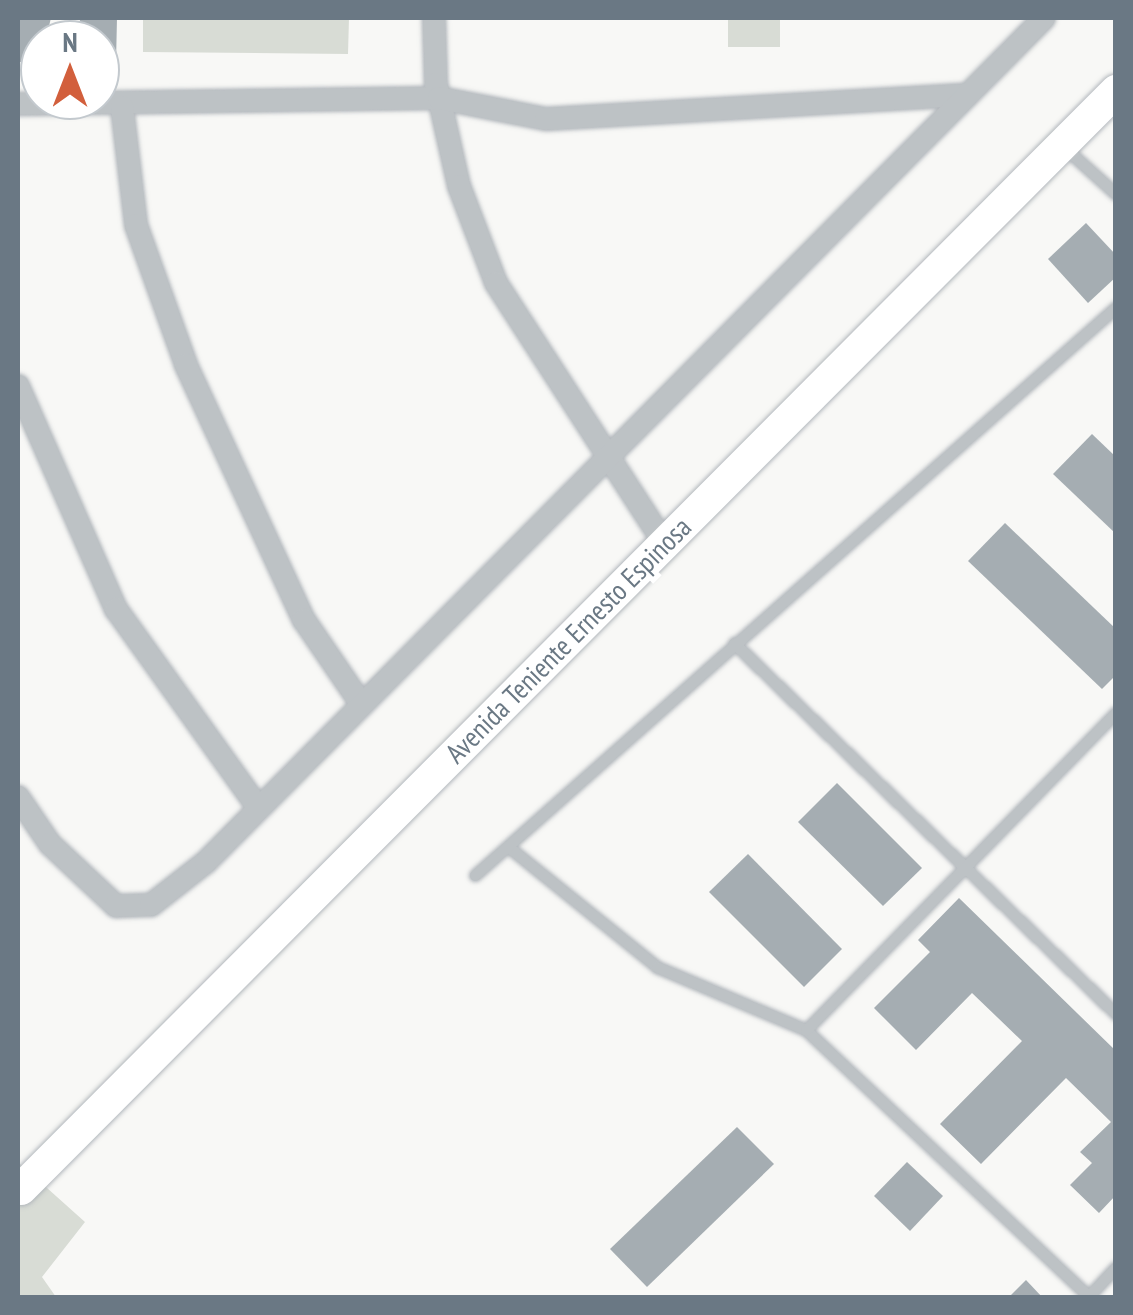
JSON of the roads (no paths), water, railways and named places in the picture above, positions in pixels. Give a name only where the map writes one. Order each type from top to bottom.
[{"type":"main road","name":"Avenida Teniente Ernesto Espinosa","points":[[22,1189],[1116,91]]},
{"type":"street","points":[[434,18],[439,98],[459,186],[496,283],[611,454],[664,543]]},
{"type":"street","points":[[18,797],[50,844],[116,906],[151,905],[258,808],[1044,18]]},
{"type":"street","points":[[18,104],[122,107],[439,98],[546,119],[967,95]]},
{"type":"street","points":[[122,107],[136,225],[186,365],[304,620],[360,702]]},
{"type":"street","points":[[18,386],[116,609],[258,808]]},
{"type":"lane","points":[[1061,144],[1116,194]]},
{"type":"lane","points":[[475,875],[511,849],[734,643],[1116,307]]},
{"type":"lane","points":[[734,643],[1116,1014]]},
{"type":"lane","points":[[806,1030],[962,862],[1116,712]]},
{"type":"lane","points":[[511,849],[657,967],[806,1030],[1088,1297],[1116,1268]]}]
